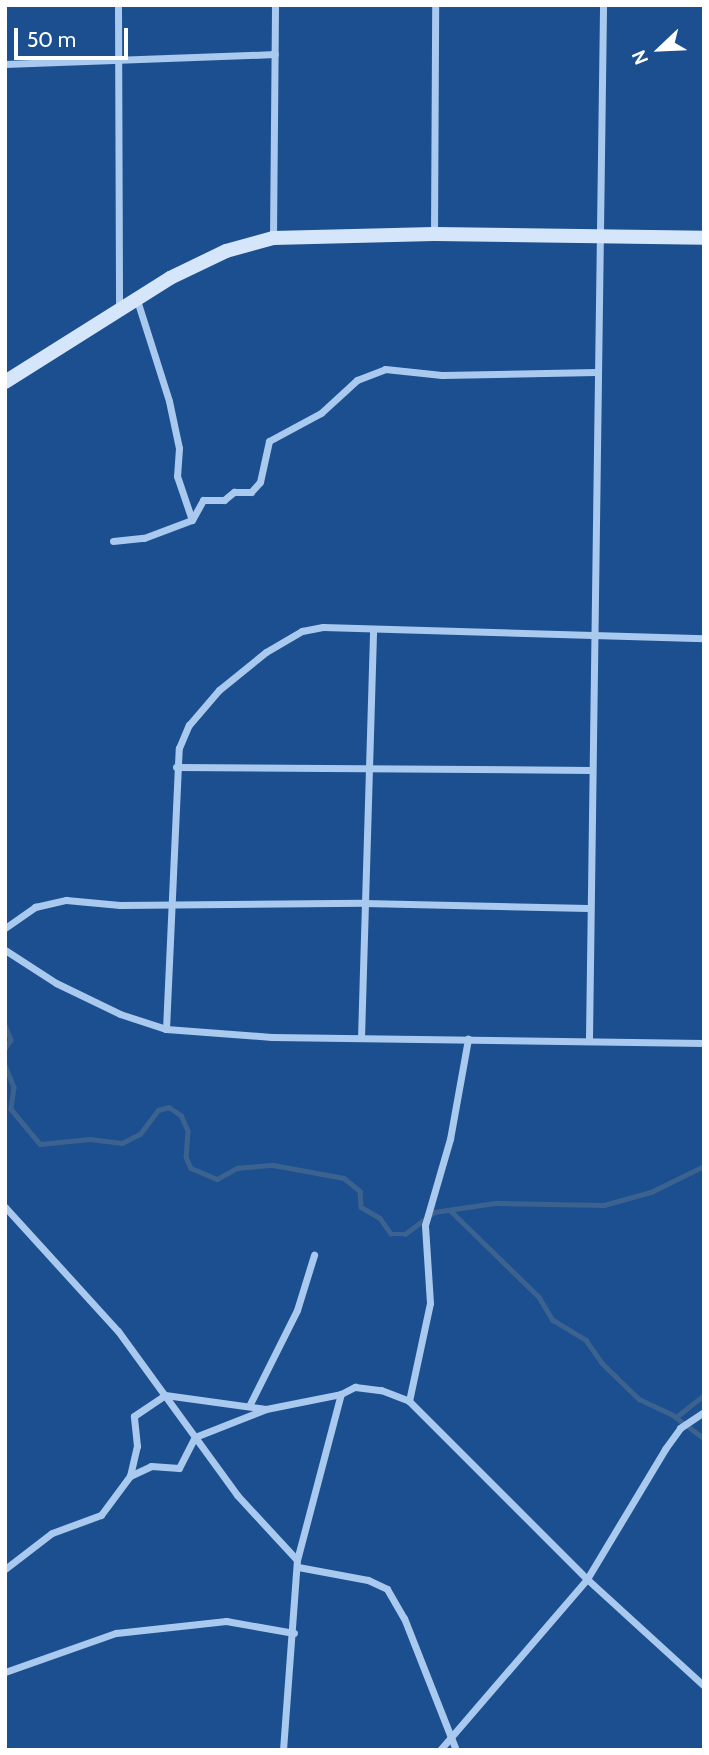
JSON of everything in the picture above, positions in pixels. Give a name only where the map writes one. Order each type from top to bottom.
[{"type":"street","points":[[118,5],[118,312]]},
{"type":"street","points":[[273,238],[275,5]]},
{"type":"street","points":[[434,234],[435,5]]},
{"type":"street","points":[[589,1038],[588,908],[595,636],[596,372],[603,5]]},
{"type":"street","points":[[5,64],[275,54]]},
{"type":"street","points":[[5,382],[136,299],[226,251],[273,238],[434,234],[704,238]]},
{"type":"street","points":[[136,299],[169,401],[179,448],[177,475],[192,520]]},
{"type":"street","points":[[113,541],[144,538],[192,520],[203,500],[224,500],[234,492],[251,492],[260,482],[270,441],[321,413],[357,380],[385,369],[443,375],[596,372]]},
{"type":"street","points":[[166,1029],[175,905],[176,767],[189,725],[219,690],[266,652],[302,631],[323,627],[704,638]]},
{"type":"street","points":[[360,1038],[373,630]]},
{"type":"street","points":[[176,767],[592,770]]},
{"type":"street","points":[[5,928],[35,907],[66,900],[175,905],[364,903],[588,908]]},
{"type":"street","points":[[5,950],[56,983],[120,1014],[166,1029],[360,1038],[589,1038],[704,1043]]},
{"type":"street","points":[[409,1401],[430,1303],[425,1224],[450,1139],[468,1039]]},
{"type":"street","points":[[5,1207],[118,1331],[237,1495],[297,1564],[368,1580],[387,1589],[404,1618],[456,1750]]},
{"type":"street","points":[[250,1404],[297,1310],[314,1255]]},
{"type":"street","points":[[130,1476],[151,1466],[179,1468],[195,1437],[266,1409],[341,1394],[355,1387],[381,1390],[409,1401],[587,1579],[704,1686]]},
{"type":"street","points":[[283,1750],[294,1633],[297,1564],[341,1394]]},
{"type":"street","points":[[5,1569],[52,1533],[101,1516],[130,1476],[137,1446],[134,1416],[165,1395],[250,1404],[266,1409]]},
{"type":"street","points":[[440,1750],[587,1579],[680,1428],[704,1412]]},
{"type":"street","points":[[5,1672],[116,1633],[226,1621],[294,1633]]},
{"type":"waterway","points":[[5,1025],[11,1040],[5,1049]]},
{"type":"waterway","points":[[5,1065],[14,1087],[11,1109],[40,1144],[90,1139],[122,1143],[140,1134],[158,1110],[169,1107],[181,1115],[188,1131],[186,1157],[191,1168],[217,1179],[237,1168],[273,1165],[344,1178],[360,1191],[361,1207],[380,1218],[391,1234],[405,1234],[434,1212],[496,1203],[604,1205],[651,1192],[704,1166]]},
{"type":"waterway","points":[[451,1211],[539,1297],[553,1320],[586,1340],[602,1363],[639,1399],[673,1415],[704,1438]]},
{"type":"waterway","points":[[676,1417],[704,1395]]}]
